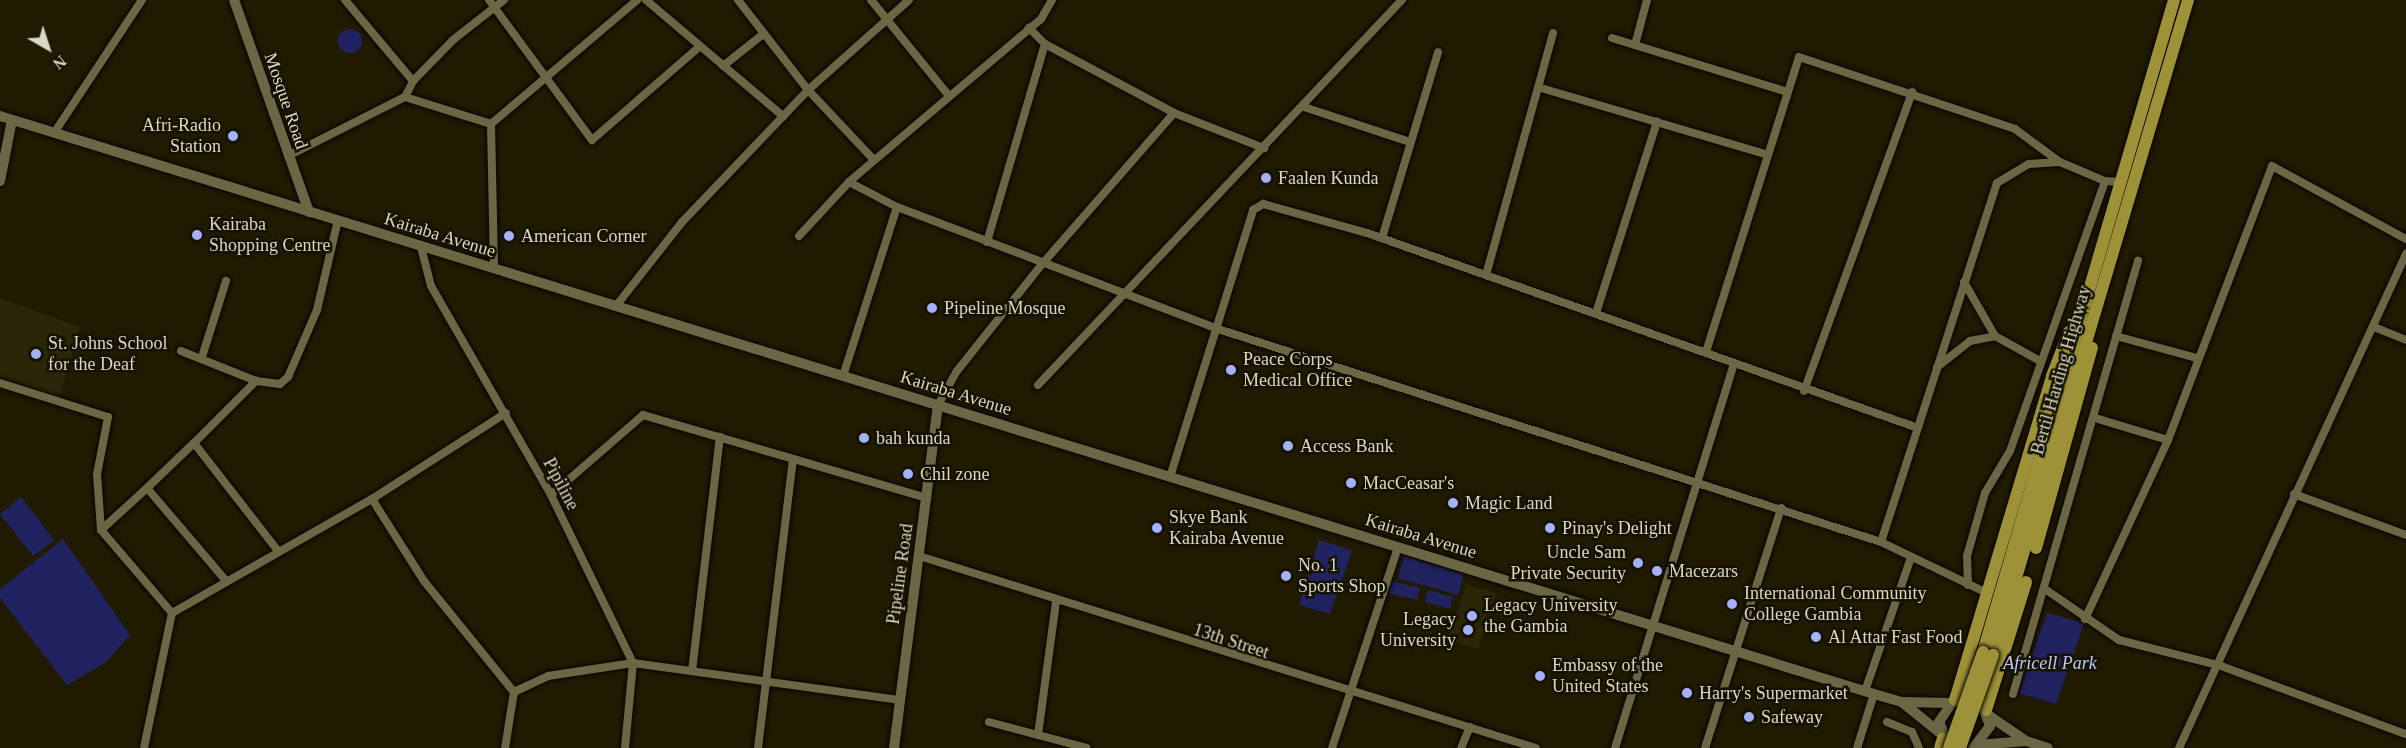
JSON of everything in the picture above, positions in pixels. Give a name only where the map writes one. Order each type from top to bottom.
[{"type":"main road","name":"Bertil Harding Highway","points":[[2086,325],[2122,182],[2174,0]]},
{"type":"main road","name":"Bertil Harding Highway","points":[[1943,742],[2007,580],[2188,0]]},
{"type":"main road","points":[[1953,701],[2052,376],[2070,332],[2086,325],[2086,381],[1987,712]]},
{"type":"main road","name":"Bertil Harding Highway","points":[[1958,748],[2017,583],[2080,345]]},
{"type":"street","points":[[54,133],[142,0]]},
{"type":"street","name":"Mosque Road","points":[[234,0],[309,212]]},
{"type":"street","points":[[345,0],[412,81]]},
{"type":"street","points":[[489,0],[592,140],[700,46]]},
{"type":"street","points":[[288,156],[405,97],[412,81],[504,0]]},
{"type":"street","points":[[646,0],[783,116]]},
{"type":"street","points":[[738,0],[762,35],[808,90],[873,159]]},
{"type":"street","points":[[871,0],[949,96]]},
{"type":"street","points":[[616,306],[682,222],[783,116],[885,18],[909,0]]},
{"type":"street","points":[[798,236],[873,159],[1029,28],[1052,0]]},
{"type":"street","points":[[1038,384],[1122,291],[1304,107],[1402,0]]},
{"type":"street","points":[[1635,45],[1647,0]]},
{"type":"street","points":[[491,124],[547,81],[632,1]]},
{"type":"street","points":[[1029,28],[1045,44],[1174,113],[1264,148]]},
{"type":"street","points":[[1486,274],[1541,88],[1553,33]]},
{"type":"street","points":[[723,66],[762,35]]},
{"type":"street","points":[[1612,38],[1784,91]]},
{"type":"street","points":[[987,242],[1045,44]]},
{"type":"street","points":[[1382,238],[1407,141],[1438,52]]},
{"type":"street","points":[[1706,352],[1794,61],[1805,56],[2015,129],[2060,162],[2105,181],[2122,182]]},
{"type":"street","points":[[1541,88],[1765,154]]},
{"type":"street","points":[[1804,392],[1911,92]]},
{"type":"street","points":[[405,97],[491,124]]},
{"type":"street","points":[[1304,107],[1407,141]]},
{"type":"street","points":[[939,405],[957,371],[1043,263],[1174,113]]},
{"type":"street","name":"Kairaba Avenue","points":[[0,116],[1902,702]]},
{"type":"street","points":[[0,181],[12,120]]},
{"type":"street","points":[[1596,313],[1657,122]]},
{"type":"street","points":[[491,124],[494,268]]},
{"type":"street","points":[[1881,542],[1915,427],[1997,183],[2029,164],[2060,162]]},
{"type":"street","points":[[2085,619],[2168,440],[2197,358],[2272,166],[2406,239]]},
{"type":"street","points":[[1968,585],[1967,556],[1984,493],[2010,451],[2105,181]]},
{"type":"street","points":[[849,182],[897,207],[1218,329],[1881,542],[1910,560],[1987,593]]},
{"type":"street","points":[[1170,477],[1258,205],[1382,238],[1706,352],[1804,392],[1915,427]]},
{"type":"street","points":[[843,376],[897,207]]},
{"type":"street","points":[[181,351],[202,357],[256,381],[280,384],[293,369],[317,310],[338,220]]},
{"type":"street","name":"Pipiline","points":[[421,247],[431,286],[506,413],[551,495],[633,663]]},
{"type":"street","points":[[2179,748],[2406,254]]},
{"type":"street","points":[[2013,694],[2095,418],[2138,261]]},
{"type":"street","points":[[202,357],[226,281]]},
{"type":"street","points":[[1964,282],[1995,336],[2040,361]]},
{"type":"street","points":[[2374,327],[2406,340]]},
{"type":"street","points":[[1935,370],[1970,341],[1995,336]]},
{"type":"street","points":[[2116,336],[2197,358]]},
{"type":"street","points":[[1614,748],[1734,363]]},
{"type":"street","points":[[101,530],[256,381]]},
{"type":"street","points":[[0,383],[108,417],[97,474],[101,530],[172,613]]},
{"type":"street","name":"Pipeline Road","points":[[894,748],[939,405]]},
{"type":"street","points":[[144,748],[172,613],[372,500],[506,413]]},
{"type":"street","points":[[551,495],[643,415],[927,498]]},
{"type":"street","points":[[2095,418],[2168,440]]},
{"type":"street","points":[[692,670],[720,437]]},
{"type":"street","points":[[194,443],[279,552]]},
{"type":"street","points":[[758,748],[793,460]]},
{"type":"street","points":[[147,488],[227,582]]},
{"type":"street","points":[[2294,494],[2406,535]]},
{"type":"street","points":[[372,500],[424,580],[514,692],[505,748]]},
{"type":"street","points":[[1705,748],[1781,508]]},
{"type":"street","points":[[1332,748],[1398,547]]},
{"type":"street","name":"13th Street","points":[[919,556],[1349,694],[1470,727],[1536,748]]},
{"type":"street","points":[[1857,748],[1869,693],[1910,560]]},
{"type":"street","points":[[2045,589],[2085,619],[2119,640],[2218,665],[2406,734]]},
{"type":"street","points":[[1038,735],[1056,601]]},
{"type":"street","points":[[514,692],[548,676],[633,663],[900,700]]},
{"type":"street","points":[[625,748],[633,663]]},
{"type":"street","points":[[1902,702],[1972,700],[2026,741],[2048,748]]},
{"type":"street","points":[[1943,742],[1940,716],[1953,701]]},
{"type":"street","points":[[1902,702],[1943,742],[1958,748]]},
{"type":"street","points":[[1974,747],[1989,732],[1987,712]]},
{"type":"street","points":[[989,722],[1088,748]]},
{"type":"street","points":[[1887,722],[1912,732],[1919,748]]},
{"type":"street","points":[[1461,748],[1470,727]]},
{"type":"street","points":[[1974,747],[2026,741]]},
{"type":"shaded area","name":"St. Johns School for the Deaf","points":[[0,298],[80,327],[59,399],[0,380]]},
{"type":"shaded area","name":"Legacy University the Gambia","points":[[1466,584],[1496,593],[1478,649],[1448,640]]},
{"type":"green space","points":[[350,29],[359,32],[362,41],[359,50],[350,53],[341,50],[338,41],[341,32]]},
{"type":"green space","points":[[21,497],[54,540],[33,556],[0,514]]},
{"type":"green space","points":[[63,539],[130,635],[105,663],[67,685],[0,598],[0,589]]},
{"type":"green space","points":[[1319,540],[1352,550],[1330,614],[1299,605]]},
{"type":"green space","points":[[1404,556],[1464,574],[1458,595],[1398,578]]},
{"type":"green space","points":[[1391,581],[1420,588],[1417,600],[1388,593]]},
{"type":"green space","points":[[1428,590],[1453,597],[1450,609],[1425,602]]},
{"type":"green space","name":"Africell Park","points":[[2047,613],[2084,623],[2056,704],[2019,693]]},
{"type":"place","name":"Afri-Radio Station","points":[[233,136]]},
{"type":"place","name":"Faalen Kunda","points":[[1266,178]]},
{"type":"place","name":"Kairaba Shopping Centre","points":[[197,235]]},
{"type":"place","name":"American Corner","points":[[509,236]]},
{"type":"place","name":"Pipeline Mosque","points":[[932,308]]},
{"type":"place","name":"St. Johns School for the Deaf","points":[[36,354]]},
{"type":"place","name":"Peace Corps Medical Office","points":[[1231,370]]},
{"type":"place","name":"bah kunda","points":[[864,438]]},
{"type":"place","name":"Access Bank","points":[[1288,446]]},
{"type":"place","name":"Chil zone","points":[[908,474]]},
{"type":"place","name":"MacCeasar's","points":[[1351,483]]},
{"type":"place","name":"Magic Land","points":[[1453,503]]},
{"type":"place","name":"Skye Bank Kairaba Avenue","points":[[1157,528]]},
{"type":"place","name":"Pinay's Delight","points":[[1550,528]]},
{"type":"place","name":"Uncle Sam Private Security","points":[[1638,563]]},
{"type":"place","name":"Macezars","points":[[1657,571]]},
{"type":"place","name":"No. 1 Sports Shop","points":[[1286,576]]},
{"type":"place","name":"International Community College Gambia","points":[[1732,604]]},
{"type":"place","name":"Legacy University the Gambia","points":[[1472,616]]},
{"type":"place","name":"Legacy University","points":[[1468,630]]},
{"type":"place","name":"Al Attar Fast Food","points":[[1816,637]]},
{"type":"place","name":"Embassy of the United States","points":[[1540,676]]},
{"type":"place","name":"Harry's Supermarket","points":[[1687,693]]},
{"type":"place","name":"Safeway","points":[[1749,717]]}]
